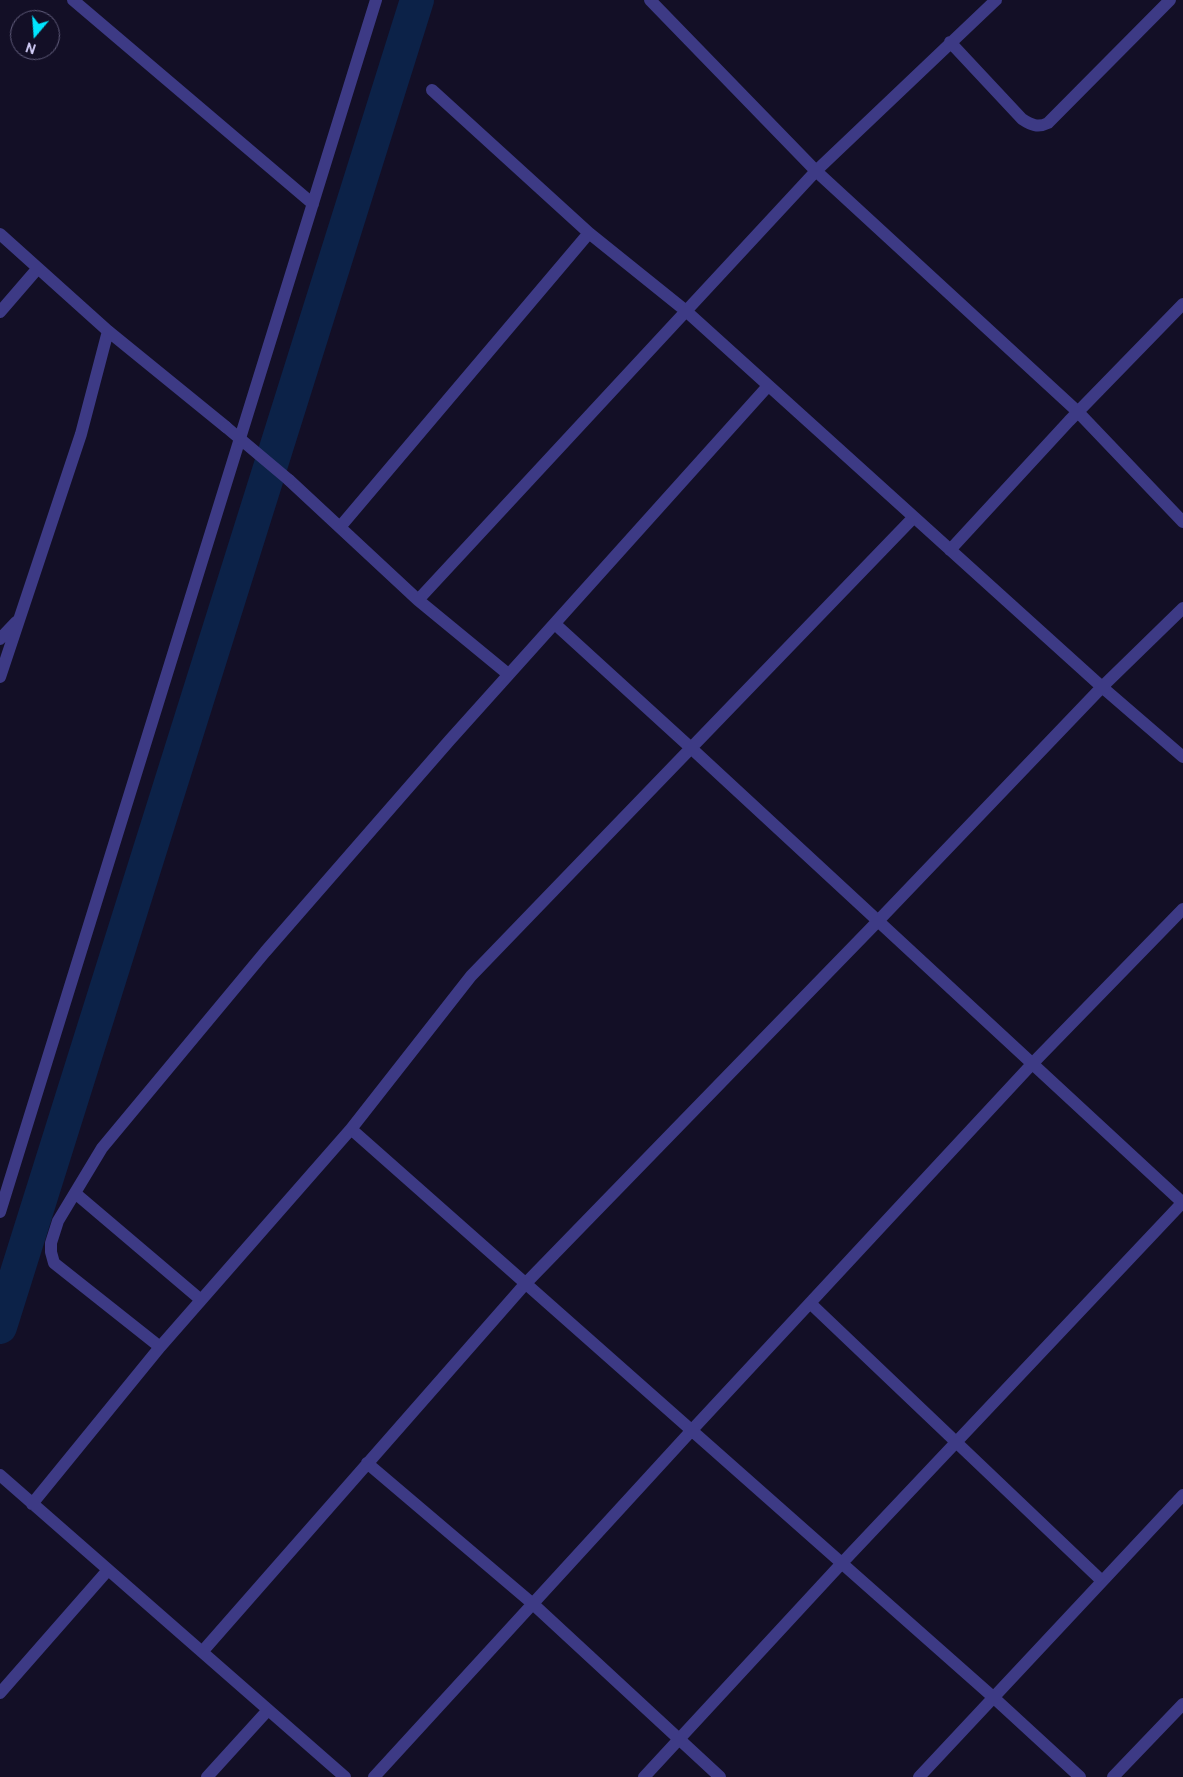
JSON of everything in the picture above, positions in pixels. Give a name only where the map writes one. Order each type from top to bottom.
[{"type":"street","points":[[73,0],[313,204]]},
{"type":"street","points":[[0,1212],[376,0]]},
{"type":"street","points":[[650,0],[816,171],[1078,412],[1183,522]]},
{"type":"street","points":[[418,600],[816,171],[996,0]]},
{"type":"street","points":[[950,42],[1022,119],[1031,125],[1043,126],[1170,0]]},
{"type":"street","points":[[432,90],[589,233],[686,311],[1102,687],[1183,757]]},
{"type":"street","points":[[340,527],[589,233]]},
{"type":"street","points":[[0,234],[108,331],[289,480],[418,600],[508,674]]},
{"type":"street","points":[[0,312],[38,268]]},
{"type":"street","points":[[950,550],[1078,412],[1183,304]]},
{"type":"street","points":[[0,677],[81,434],[108,331]]},
{"type":"street","points":[[160,1347],[54,1262],[51,1252],[51,1243],[58,1221],[102,1148],[265,952],[508,674],[768,386]]},
{"type":"street","points":[[32,1504],[160,1347],[351,1128],[471,976],[914,517]]},
{"type":"street","points":[[202,1652],[526,1283],[878,921],[1102,687],[1183,608]]},
{"type":"street","points":[[0,639],[19,618]]},
{"type":"street","points":[[555,624],[1183,1202],[842,1563],[644,1777]]},
{"type":"street","points":[[374,1777],[692,1430],[1032,1064],[1183,909]]},
{"type":"street","points":[[351,1128],[993,1697],[1080,1777]]},
{"type":"street","points":[[74,1193],[201,1300]]},
{"type":"street","points":[[810,1303],[1102,1580]]},
{"type":"street","points":[[367,1463],[532,1604],[720,1777]]},
{"type":"street","points":[[0,1475],[345,1777]]},
{"type":"street","points":[[919,1777],[1183,1495]]},
{"type":"street","points":[[0,1693],[108,1570]]},
{"type":"street","points":[[1112,1777],[1183,1704]]},
{"type":"street","points":[[207,1777],[268,1710]]},
{"type":"waterway","points":[[0,1327],[417,0]]}]
